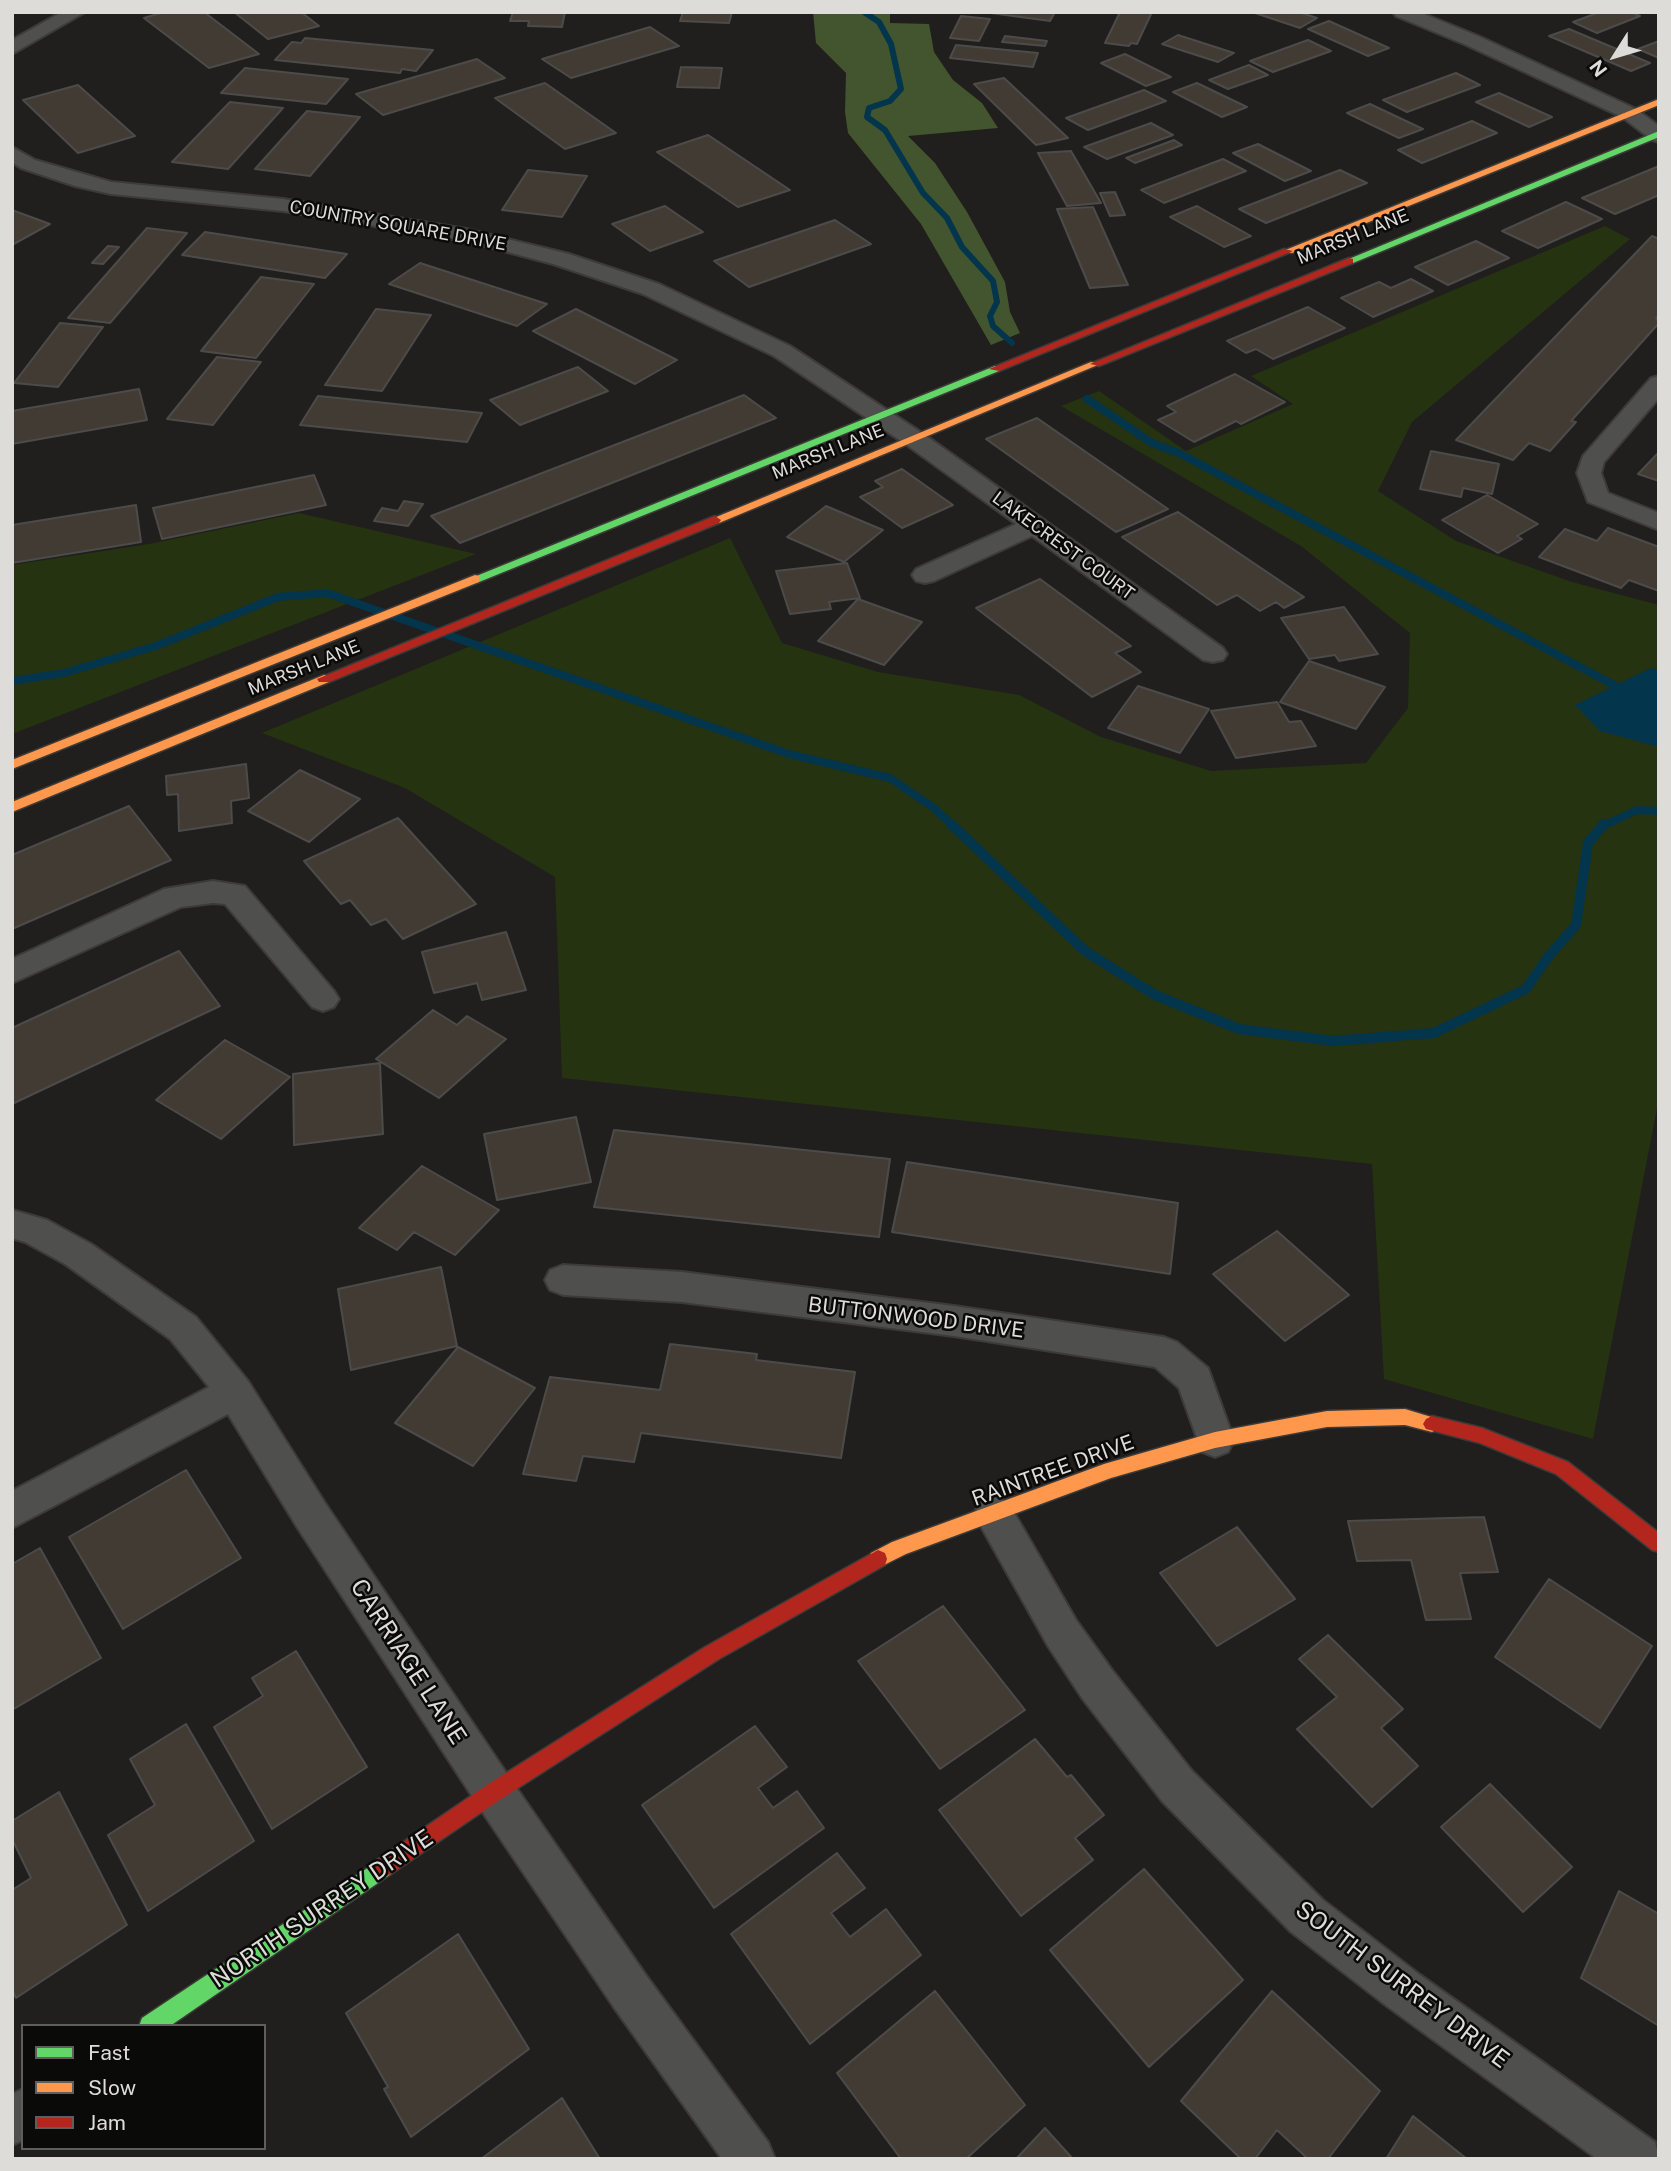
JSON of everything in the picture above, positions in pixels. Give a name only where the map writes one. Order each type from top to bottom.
[{"type":"main road","name":"MARSH LANE","points":[[12,765],[1659,102]]},
{"type":"main road","name":"MARSH LANE","points":[[12,807],[1658,132]]},
{"type":"main road","name":"RAINTREE DRIVE","points":[[494,1792],[712,1653],[847,1574],[899,1548],[1110,1470],[1215,1440],[1327,1419],[1405,1417],[1418,1420],[1482,1436],[1562,1468],[1659,1544]]},
{"type":"main road","name":"NORTH SURREY DRIVE","points":[[153,2024],[494,1792]]},
{"type":"street","points":[[12,48],[76,12]]},
{"type":"street","points":[[1402,12],[1471,40],[1629,113],[1658,132]]},
{"type":"street","name":"COUNTRY SQUARE DRIVE","points":[[12,153],[28,164],[75,180],[111,188],[283,205],[379,219],[466,235],[561,259],[651,289],[745,332],[782,351],[912,438]]},
{"type":"street","points":[[1659,383],[1592,461],[1589,473],[1597,497],[1611,505],[1659,522]]},
{"type":"street","name":"LAKECREST COURT","points":[[912,438],[1213,654]]},
{"type":"street","points":[[925,575],[1034,525]]},
{"type":"street","points":[[12,972],[175,897],[223,893],[234,894],[323,999]]},
{"type":"street","name":"CARRIAGE LANE","points":[[12,1224],[35,1230],[78,1254],[183,1328],[235,1392],[311,1515],[494,1792],[629,1990],[751,2159]]},
{"type":"street","name":"BUTTONWOOD DRIVE","points":[[563,1280],[682,1287],[954,1321],[1164,1353],[1195,1379],[1215,1440]]},
{"type":"street","points":[[12,1511],[235,1392]]},
{"type":"street","name":"SOUTH SURREY DRIVE","points":[[994,1514],[1062,1633],[1097,1684],[1177,1786],[1307,1916],[1404,1991],[1638,2159]]},
{"type":"green space","points":[[813,12],[890,12],[890,23],[929,24],[934,52],[953,80],[982,103],[998,128],[908,136],[935,163],[967,212],[1005,282],[1010,312],[1020,333],[991,345],[921,224],[848,133],[845,112],[846,73],[816,43]]},
{"type":"green space","points":[[1605,226],[1630,239],[1412,422],[1378,491],[1456,541],[1572,582],[1659,605],[1659,1098],[1593,1439],[1384,1379],[1372,1164],[562,1078],[555,877],[405,788],[262,733],[730,538],[782,643],[878,672],[1019,695],[1101,737],[1211,771],[1366,763],[1408,708],[1410,633],[1301,546],[1061,406],[1099,391],[1186,451],[1293,404],[1251,376]]},
{"type":"green space","points":[[299,513],[476,554],[12,734],[12,565],[149,544]]},
{"type":"water","points":[[1651,668],[1659,670],[1659,747],[1600,731],[1575,705]]},
{"type":"building","points":[[164,12],[204,12],[259,54],[209,68],[144,18]]},
{"type":"building","points":[[234,12],[301,12],[319,26],[268,39]]},
{"type":"building","points":[[513,12],[565,12],[562,27],[528,26],[529,21],[510,21]]},
{"type":"building","points":[[683,12],[732,12],[729,23],[680,21]]},
{"type":"building","points":[[983,12],[1055,12],[1050,21]]},
{"type":"building","points":[[1120,12],[1152,12],[1137,44],[1131,43],[1129,46],[1105,43]]},
{"type":"building","points":[[1252,12],[1299,12],[1317,18],[1300,28]]},
{"type":"building","points":[[1600,12],[1631,12],[1640,16],[1597,33],[1573,22]]},
{"type":"building","points":[[961,16],[990,19],[979,41],[950,38]]},
{"type":"building","points":[[1329,21],[1389,48],[1368,56],[1308,29]]},
{"type":"building","points":[[650,27],[679,46],[571,78],[542,59]]},
{"type":"building","points":[[1569,29],[1650,63],[1631,71],[1549,36]]},
{"type":"building","points":[[1178,35],[1234,53],[1218,62],[1162,44]]},
{"type":"building","points":[[1005,36],[1047,41],[1045,46],[1002,42]]},
{"type":"building","points":[[305,38],[433,50],[416,71],[402,69],[400,73],[275,60],[292,42],[301,43]]},
{"type":"building","points":[[1308,40],[1331,51],[1273,72],[1250,61]]},
{"type":"building","points":[[1659,41],[1659,58],[1638,49]]},
{"type":"building","points":[[956,45],[1038,53],[1033,67],[950,58]]},
{"type":"building","points":[[1125,54],[1171,77],[1146,86],[1101,63]]},
{"type":"building","points":[[477,59],[505,78],[383,115],[356,94]]},
{"type":"building","points":[[1249,65],[1268,75],[1228,89],[1209,80]]},
{"type":"building","points":[[681,67],[722,68],[719,88],[677,87]]},
{"type":"building","points":[[245,68],[348,79],[326,104],[221,93]]},
{"type":"building","points":[[1456,73],[1480,85],[1407,112],[1383,100]]},
{"type":"building","points":[[1004,78],[1068,138],[1036,145],[974,84]]},
{"type":"building","points":[[545,83],[616,133],[565,149],[495,98]]},
{"type":"building","points":[[1197,83],[1247,107],[1222,117],[1173,92]]},
{"type":"building","points":[[78,85],[135,136],[78,153],[23,100]]},
{"type":"building","points":[[1144,90],[1166,101],[1088,130],[1066,118]]},
{"type":"building","points":[[1499,93],[1552,117],[1529,127],[1476,102]]},
{"type":"building","points":[[230,102],[283,108],[228,169],[172,162]]},
{"type":"building","points":[[1370,104],[1423,129],[1399,138],[1347,113]]},
{"type":"building","points":[[307,111],[360,117],[310,176],[255,169]]},
{"type":"building","points":[[1472,121],[1497,133],[1422,163],[1398,150]]},
{"type":"building","points":[[1151,123],[1173,135],[1107,159],[1084,147]]},
{"type":"building","points":[[708,135],[790,190],[738,207],[657,152]]},
{"type":"building","points":[[1174,140],[1182,145],[1135,163],[1126,158]]},
{"type":"building","points":[[1258,144],[1311,171],[1285,181],[1233,153]]},
{"type":"building","points":[[1071,151],[1101,203],[1067,206],[1038,153]]},
{"type":"building","points":[[1223,159],[1246,171],[1164,203],[1141,190]]},
{"type":"building","points":[[1659,166],[1659,195],[1615,214],[1582,198]]},
{"type":"building","points":[[528,170],[587,176],[562,217],[502,210]]},
{"type":"building","points":[[1340,170],[1367,183],[1266,223],[1239,209]]},
{"type":"building","points":[[1115,192],[1125,215],[1110,216],[1100,193]]},
{"type":"building","points":[[1566,202],[1602,219],[1538,248],[1502,231]]},
{"type":"building","points":[[665,206],[703,232],[650,251],[612,224]]},
{"type":"building","points":[[1197,206],[1251,236],[1224,247],[1170,217]]},
{"type":"building","points":[[1093,207],[1128,285],[1090,288],[1057,209]]},
{"type":"building","points":[[12,210],[50,224],[12,245]]},
{"type":"building","points":[[835,220],[871,244],[749,287],[714,261]]},
{"type":"building","points":[[147,228],[187,233],[110,323],[68,318]]},
{"type":"building","points":[[205,232],[347,254],[325,278],[182,255]]},
{"type":"building","points":[[1652,236],[1659,239],[1659,315],[1656,318],[1659,323],[1571,421],[1576,422],[1550,451],[1529,443],[1513,460],[1456,440]]},
{"type":"building","points":[[1476,241],[1509,258],[1448,285],[1415,267]]},
{"type":"building","points":[[108,246],[119,247],[103,264],[92,263]]},
{"type":"building","points":[[420,263],[547,304],[517,326],[389,284]]},
{"type":"building","points":[[261,277],[314,284],[256,358],[201,351]]},
{"type":"building","points":[[1411,279],[1433,291],[1373,317],[1341,298],[1379,282],[1391,288]]},
{"type":"building","points":[[1308,307],[1345,328],[1273,359],[1256,349],[1246,353],[1227,341]]},
{"type":"building","points":[[376,309],[431,315],[382,391],[325,385]]},
{"type":"building","points":[[576,309],[677,360],[635,384],[533,331]]},
{"type":"building","points":[[60,323],[103,327],[58,387],[14,383]]},
{"type":"building","points":[[217,357],[261,362],[213,425],[167,419]]},
{"type":"building","points":[[578,367],[608,391],[520,425],[490,400]]},
{"type":"building","points":[[1235,374],[1285,402],[1241,424],[1236,421],[1194,442],[1158,420],[1176,412],[1167,406]]},
{"type":"building","points":[[139,389],[147,420],[12,444],[12,411]]},
{"type":"building","points":[[744,395],[776,418],[460,543],[431,516]]},
{"type":"building","points":[[318,396],[482,413],[467,442],[300,425]]},
{"type":"building","points":[[1037,418],[1168,509],[1116,532],[986,439]]},
{"type":"building","points":[[1431,451],[1499,464],[1492,494],[1463,488],[1461,497],[1420,489]]},
{"type":"building","points":[[1659,452],[1659,481],[1638,474]]},
{"type":"building","points":[[902,469],[953,505],[902,528],[860,497],[883,487],[875,481]]},
{"type":"building","points":[[314,475],[326,505],[162,539],[153,508]]},
{"type":"building","points":[[1487,495],[1538,524],[1517,536],[1522,539],[1498,553],[1442,520]]},
{"type":"building","points":[[404,501],[423,504],[408,526],[374,521],[382,508],[398,511]]},
{"type":"building","points":[[136,505],[141,542],[12,563],[12,525]]},
{"type":"building","points":[[826,506],[883,530],[844,562],[787,537]]},
{"type":"building","points":[[1178,512],[1304,597],[1284,608],[1276,602],[1260,611],[1237,595],[1217,605],[1122,537]]},
{"type":"building","points":[[1608,528],[1659,547],[1659,591],[1629,580],[1621,588],[1539,557],[1565,529],[1597,541]]},
{"type":"building","points":[[847,563],[860,598],[829,602],[831,609],[790,614],[776,571]]},
{"type":"building","points":[[1040,579],[1131,646],[1115,653],[1141,672],[1092,697],[976,608]]},
{"type":"building","points":[[858,599],[922,622],[884,665],[818,641]]},
{"type":"building","points":[[1344,607],[1378,654],[1339,661],[1335,655],[1309,659],[1281,618]]},
{"type":"building","points":[[1309,661],[1385,687],[1356,729],[1280,702]]},
{"type":"building","points":[[1138,686],[1209,709],[1180,753],[1108,728]]},
{"type":"building","points":[[1277,702],[1289,722],[1301,721],[1316,746],[1236,758],[1211,711]]},
{"type":"building","points":[[246,764],[249,798],[231,801],[232,823],[179,831],[178,794],[167,795],[166,776]]},
{"type":"building","points":[[300,770],[360,799],[309,842],[248,811]]},
{"type":"building","points":[[129,806],[171,860],[12,929],[12,855]]},
{"type":"building","points":[[398,818],[476,904],[403,939],[386,919],[371,925],[350,900],[341,904],[304,861]]},
{"type":"building","points":[[506,932],[526,990],[482,1000],[477,983],[434,993],[422,952]]},
{"type":"building","points":[[179,951],[220,1006],[12,1104],[12,1028]]},
{"type":"building","points":[[433,1010],[457,1025],[467,1016],[506,1039],[439,1098],[376,1059]]},
{"type":"building","points":[[225,1040],[290,1077],[221,1139],[156,1100]]},
{"type":"building","points":[[380,1063],[383,1134],[294,1145],[293,1074]]},
{"type":"building","points":[[576,1117],[591,1182],[497,1200],[484,1134]]},
{"type":"building","points":[[614,1130],[890,1159],[879,1237],[594,1207]]},
{"type":"building","points":[[907,1162],[1178,1203],[1170,1274],[892,1232]]},
{"type":"building","points":[[422,1166],[499,1210],[455,1255],[414,1232],[397,1250],[359,1228]]},
{"type":"building","points":[[1277,1231],[1349,1295],[1285,1341],[1213,1274]]},
{"type":"building","points":[[441,1267],[457,1346],[351,1370],[338,1289]]},
{"type":"building","points":[[670,1344],[757,1354],[756,1360],[855,1372],[841,1458],[641,1433],[634,1462],[583,1456],[576,1481],[523,1474],[550,1377],[660,1390]]},
{"type":"building","points":[[458,1347],[535,1388],[473,1466],[395,1423]]},
{"type":"building","points":[[186,1470],[241,1558],[123,1629],[69,1537]]},
{"type":"building","points":[[1484,1517],[1498,1572],[1460,1573],[1471,1619],[1426,1620],[1411,1560],[1357,1561],[1348,1521]]},
{"type":"building","points":[[1237,1527],[1295,1599],[1217,1646],[1160,1573]]},
{"type":"building","points":[[40,1548],[101,1658],[12,1710],[12,1564]]},
{"type":"building","points":[[1549,1579],[1652,1646],[1600,1728],[1495,1657]]},
{"type":"building","points":[[943,1606],[1025,1710],[940,1769],[858,1661]]},
{"type":"building","points":[[1328,1635],[1403,1709],[1381,1728],[1418,1766],[1372,1807],[1297,1729],[1337,1697],[1299,1659]]},
{"type":"building","points":[[296,1651],[367,1767],[272,1829],[214,1727],[263,1696],[252,1678]]},
{"type":"building","points":[[186,1724],[254,1841],[148,1911],[108,1835],[155,1805],[130,1759]]},
{"type":"building","points":[[755,1726],[787,1767],[758,1788],[773,1808],[797,1791],[824,1828],[714,1908],[642,1805]]},
{"type":"building","points":[[1035,1739],[1067,1777],[1071,1775],[1104,1815],[1075,1838],[1093,1860],[1021,1916],[939,1810]]},
{"type":"building","points":[[1490,1784],[1572,1867],[1523,1912],[1441,1827]]},
{"type":"building","points":[[59,1792],[127,1925],[16,1998],[12,1989],[12,1890],[31,1878],[12,1839],[12,1821]]},
{"type":"building","points":[[837,1853],[865,1888],[831,1913],[850,1937],[886,1909],[921,1955],[810,2044],[731,1934]]},
{"type":"building","points":[[1144,1869],[1243,1980],[1149,2067],[1050,1950]]},
{"type":"building","points":[[1619,1891],[1659,1914],[1659,2026],[1581,1978]]},
{"type":"building","points":[[458,1934],[529,2049],[411,2137],[384,2089],[388,2087],[346,2013]]},
{"type":"building","points":[[935,1991],[1025,2105],[966,2159],[901,2159],[837,2073]]},
{"type":"building","points":[[1272,1991],[1380,2091],[1328,2159],[1308,2159],[1277,2130],[1255,2159],[1241,2159],[1181,2101]]},
{"type":"building","points":[[562,2098],[600,2159],[481,2159]]},
{"type":"building","points":[[1413,2116],[1467,2159],[1386,2159]]},
{"type":"building","points":[[1045,2128],[1073,2159],[1016,2159]]},
{"type":"waterway","points":[[864,12],[879,22],[891,44],[901,89],[890,101],[869,108],[867,117],[885,130],[923,193],[947,218],[962,247],[993,281],[997,302],[990,316],[993,326],[1012,343]]},
{"type":"waterway","points":[[1087,399],[1152,443],[1181,454],[1625,691]]},
{"type":"waterway","points":[[12,681],[64,673],[156,646],[278,597],[327,593],[789,754],[890,778],[934,808],[953,826]]},
{"type":"waterway","points":[[1603,826],[1637,810],[1659,811]]},
{"type":"waterway","points":[[951,824],[1085,951],[1155,995],[1239,1029],[1333,1041],[1434,1033],[1526,989],[1548,957],[1576,925],[1588,843],[1604,824]]},
{"type":"traffic: fast","points":[[1349,261],[1659,134]]},
{"type":"traffic: fast","points":[[475,579],[995,369]]},
{"type":"traffic: fast","points":[[153,2024],[384,1867]]},
{"type":"traffic: slow","points":[[1288,251],[1659,102]]},
{"type":"traffic: slow","points":[[715,520],[1095,364]]},
{"type":"traffic: slow","points":[[12,765],[475,579]]},
{"type":"traffic: slow","points":[[12,807],[324,679]]},
{"type":"traffic: slow","points":[[878,1559],[899,1548],[1110,1470],[1215,1440],[1327,1419],[1405,1417],[1432,1424]]},
{"type":"traffic: jam","points":[[995,369],[1288,251]]},
{"type":"traffic: jam","points":[[1095,364],[1349,261]]},
{"type":"traffic: jam","points":[[324,679],[715,520]]},
{"type":"traffic: jam","points":[[1432,1424],[1482,1436],[1562,1468],[1659,1544]]},
{"type":"traffic: jam","points":[[384,1867],[494,1792],[712,1653],[878,1559]]}]
